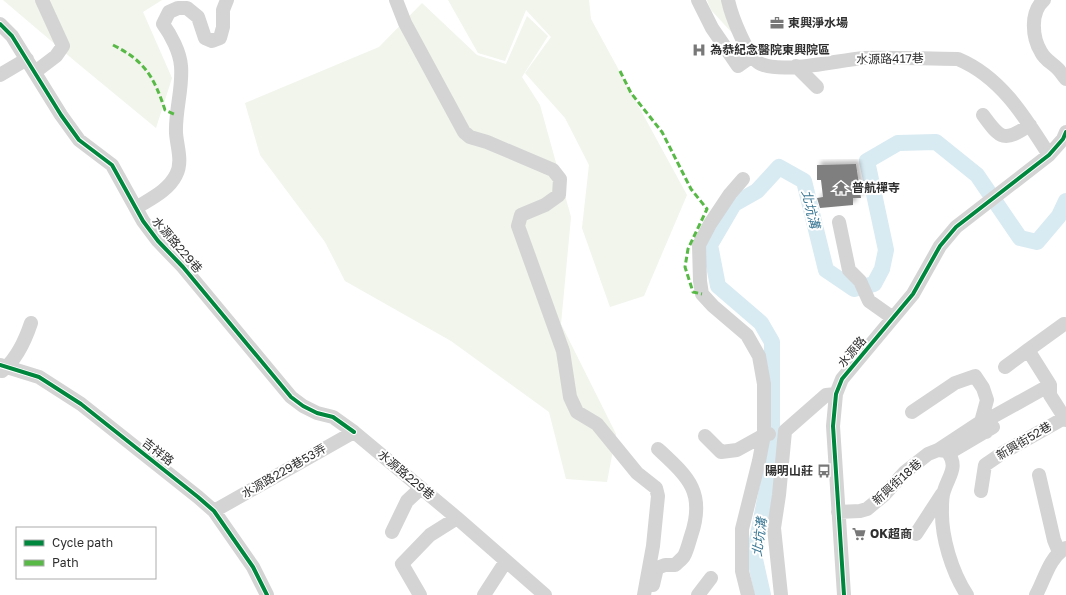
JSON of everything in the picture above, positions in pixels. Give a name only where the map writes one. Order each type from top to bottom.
[{"type":"street","points":[[35,72],[56,56],[63,46],[42,0]]},
{"type":"street","points":[[136,208],[169,186],[176,175],[179,166],[176,115],[181,65],[173,39],[163,24],[168,12],[178,8],[187,8],[198,17],[205,38],[212,41],[220,38],[223,27],[223,10],[227,0]]},
{"type":"street","points":[[396,0],[405,23],[464,132],[470,137],[487,142],[553,170],[560,179],[560,195],[545,205],[521,214],[518,226],[563,351],[570,397],[577,412],[597,424],[636,473],[656,488],[658,496],[653,546],[644,595]]},
{"type":"street","points":[[698,0],[712,28],[738,66],[752,56],[731,13],[728,0]]},
{"type":"street","points":[[1044,0],[1038,5],[1035,15],[1034,29],[1036,41],[1040,52],[1049,64],[1057,69],[1066,79]]},
{"type":"street","name":"水源路229巷","points":[[0,24],[12,36],[61,115],[79,140],[112,165],[143,221],[158,241],[183,267],[291,397],[303,406],[317,413],[333,417],[354,432],[422,488],[545,595]]},
{"type":"street","name":"水源路417巷","points":[[752,56],[760,64],[772,66],[796,66],[863,58],[958,59],[972,64],[993,80],[1005,92],[1030,125],[1049,155]]},
{"type":"street","points":[[0,75],[27,59]]},
{"type":"street","points":[[796,66],[817,87]]},
{"type":"street","points":[[983,116],[995,132],[1006,136],[1014,135],[1030,125]]},
{"type":"street","points":[[1049,155],[1063,139],[1066,132]]},
{"type":"street","name":"水源路","points":[[844,595],[833,426],[836,394],[842,379],[913,294],[940,246],[956,227],[1049,155]]},
{"type":"street","points":[[743,179],[730,194],[710,224],[699,245],[700,281],[702,294],[713,306],[747,335],[759,356],[764,384],[764,435],[760,461],[742,529],[742,571],[748,595]]},
{"type":"street","points":[[839,222],[849,270],[860,281],[869,301],[893,318]]},
{"type":"street","points":[[3,368],[21,349],[31,323]]},
{"type":"street","points":[[1005,367],[1064,324]]},
{"type":"street","points":[[1028,350],[1066,418]]},
{"type":"street","name":"吉祥路","points":[[3,368],[39,377],[81,404],[214,510],[253,567],[267,595]]},
{"type":"street","points":[[912,412],[955,383],[975,376],[983,388],[987,400],[983,427]]},
{"type":"street","name":"新興街18巷","points":[[838,512],[860,511],[867,509],[884,495],[906,472],[928,454],[944,451],[983,427],[1050,390]]},
{"type":"street","points":[[705,436],[721,452],[737,450],[764,435],[785,431],[826,395],[836,394]]},
{"type":"street","name":"新興街52巷","points":[[981,491],[985,465],[1004,452],[1066,418]]},
{"type":"street","points":[[781,595],[774,528],[779,495],[785,431]]},
{"type":"street","name":"水源路229巷53弄","points":[[214,510],[354,432]]},
{"type":"street","points":[[651,595],[658,568],[665,564],[675,565],[684,557],[696,522],[697,511],[694,491],[687,479],[681,471],[658,449]]},
{"type":"street","points":[[916,534],[944,492],[953,469],[952,458],[944,451]]},
{"type":"street","points":[[1036,595],[1053,559],[1062,550],[1054,540],[1039,475]]},
{"type":"street","points":[[392,532],[407,501],[422,488]]},
{"type":"street","points":[[944,492],[942,510],[944,537],[958,581],[967,595]]},
{"type":"street","points":[[420,595],[402,564],[430,535],[457,518]]},
{"type":"street","points":[[484,595],[506,561]]},
{"type":"street","points":[[698,595],[711,578]]},
{"type":"shaded area","points":[[3,0],[162,0],[143,12],[172,78],[156,128],[76,62]]},
{"type":"shaded area","points":[[448,0],[589,0],[591,19],[687,195],[644,296],[610,307],[582,228],[589,165],[565,118],[525,73],[551,37],[526,10],[505,61],[478,53]]},
{"type":"shaded area","points":[[707,0],[723,0],[734,35],[711,10]]},
{"type":"shaded area","points":[[422,3],[477,55],[506,64],[527,16],[548,36],[522,77],[540,105],[571,217],[561,324],[616,434],[607,482],[566,479],[549,412],[451,341],[345,281],[325,242],[260,155],[245,103],[379,47]]},
{"type":"building","name":"普航禪寺","points":[[856,164],[861,198],[853,198],[853,205],[820,208],[817,198],[823,197],[821,180],[817,180],[817,165]]},
{"type":"waterway","name":"北坑溝","points":[[763,595],[754,555],[772,464],[772,342],[761,323],[718,286],[710,245],[734,204],[757,191],[779,167],[804,181],[826,270],[854,289],[874,284],[882,269],[886,250],[867,161],[898,143],[936,142],[977,175],[1020,238],[1037,242],[1059,216],[1066,201]]},
{"type":"marked path","points":[[113,45],[133,57],[141,64],[157,88],[165,110],[176,115]]},
{"type":"marked path","points":[[620,71],[631,93],[662,132],[691,189],[707,209],[688,249],[685,267],[693,292],[702,294]]},
{"type":"cycle path","points":[[0,24],[12,36],[61,115],[79,140],[112,165],[143,221],[158,241],[183,267],[291,397],[303,406],[317,413],[333,417],[354,432]]},
{"type":"cycle path","points":[[844,595],[833,426],[836,394],[842,379],[913,294],[940,246],[956,227],[1049,155],[1063,139],[1066,132]]},
{"type":"cycle path","points":[[0,365],[39,377],[81,404],[198,497],[214,511],[253,567],[267,595]]},
{"type":"place","name":"東興淨水場","points":[[777,23]]},
{"type":"place","name":"為恭紀念醫院東興院區","points":[[699,50]]},
{"type":"place","name":"普航禪寺","points":[[841,188]]},
{"type":"place","name":"陽明山莊","points":[[824,471]]},
{"type":"place","name":"OK超商","points":[[859,534]]}]
